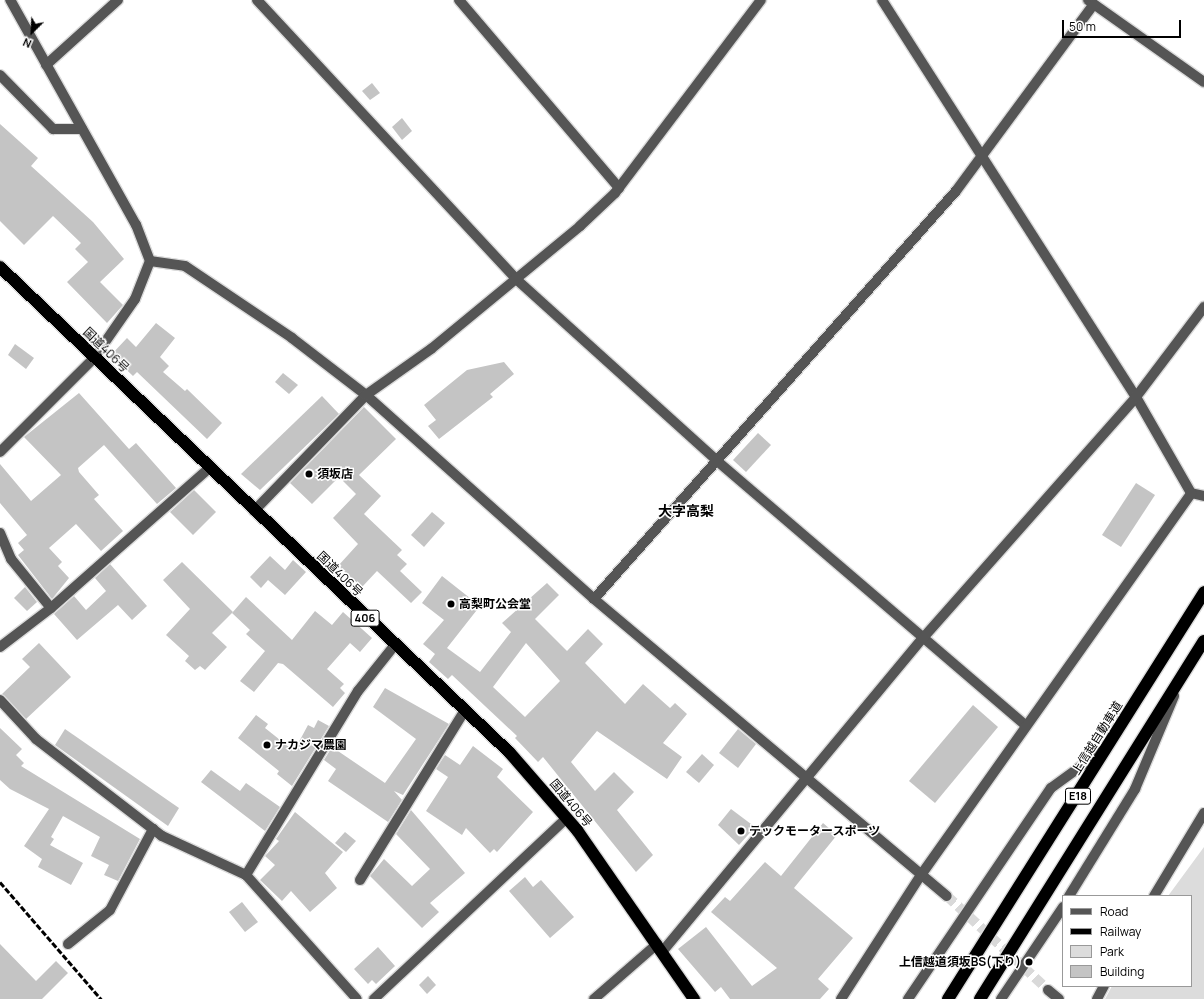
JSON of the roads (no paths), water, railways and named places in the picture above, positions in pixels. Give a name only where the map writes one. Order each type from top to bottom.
[{"type":"highway","name":"国道406号","points":[[0,267],[394,646],[510,753],[567,818],[694,999]]},
{"type":"highway","name":"上信越自動車道","points":[[948,999],[1108,747],[1204,592]]},
{"type":"highway","name":"E18","points":[[980,999],[1204,641]]},
{"type":"street","points":[[0,452],[94,358],[135,299],[150,261],[136,225],[10,0]]},
{"type":"street","points":[[46,65],[118,0]]},
{"type":"street","points":[[257,0],[516,279],[716,460],[1026,726]]},
{"type":"street","points":[[459,0],[618,188]]},
{"type":"street","points":[[254,511],[366,395],[431,349],[580,226],[618,188],[761,0]]},
{"type":"street","points":[[882,0],[980,157],[1136,397],[1191,493],[1204,496]]},
{"type":"street","points":[[594,599],[716,460],[956,192],[1091,2],[1204,82]]},
{"type":"street","points":[[0,75],[53,129],[82,129]]},
{"type":"street","points":[[150,261],[185,266],[292,338],[366,395],[594,599],[807,775],[947,896]]},
{"type":"street","points":[[594,999],[659,948],[923,638],[1136,397],[1204,307]]},
{"type":"street","points":[[0,647],[51,608],[209,468]]},
{"type":"street","points":[[841,999],[921,875],[1191,493]]},
{"type":"street","points":[[0,533],[11,559],[51,608]]},
{"type":"street","points":[[246,875],[358,691],[394,646]]},
{"type":"street","points":[[1071,895],[1135,789],[1183,676]]},
{"type":"street","points":[[0,700],[36,739],[153,829],[246,875],[357,999]]},
{"type":"street","points":[[360,880],[464,710]]},
{"type":"street","points":[[908,999],[1051,788],[1108,747]]},
{"type":"street","points":[[1155,895],[1204,812]]},
{"type":"street","points":[[374,999],[567,818]]},
{"type":"street","points":[[68,944],[110,910],[153,829]]},
{"type":"street","points":[[1001,999],[1062,908]]},
{"type":"street","points":[[1097,999],[1103,987]]},
{"type":"street","points":[[1048,990],[1059,999]]},
{"type":"tunnel","points":[[947,896],[1048,990]]},
{"type":"railway","points":[[0,882],[101,999]]},
{"type":"place","name":"須坂店","points":[[309,474]]},
{"type":"place","name":"高梨町公会堂","points":[[451,604]]},
{"type":"place","name":"ナカジマ農園","points":[[267,745]]},
{"type":"place","name":"テックモータースポーツ","points":[[741,831]]},
{"type":"place","name":"上信越道須坂BS(下り)","points":[[1029,962]]},
{"type":"district","name":"大字高梨","points":[[686,511]]}]
